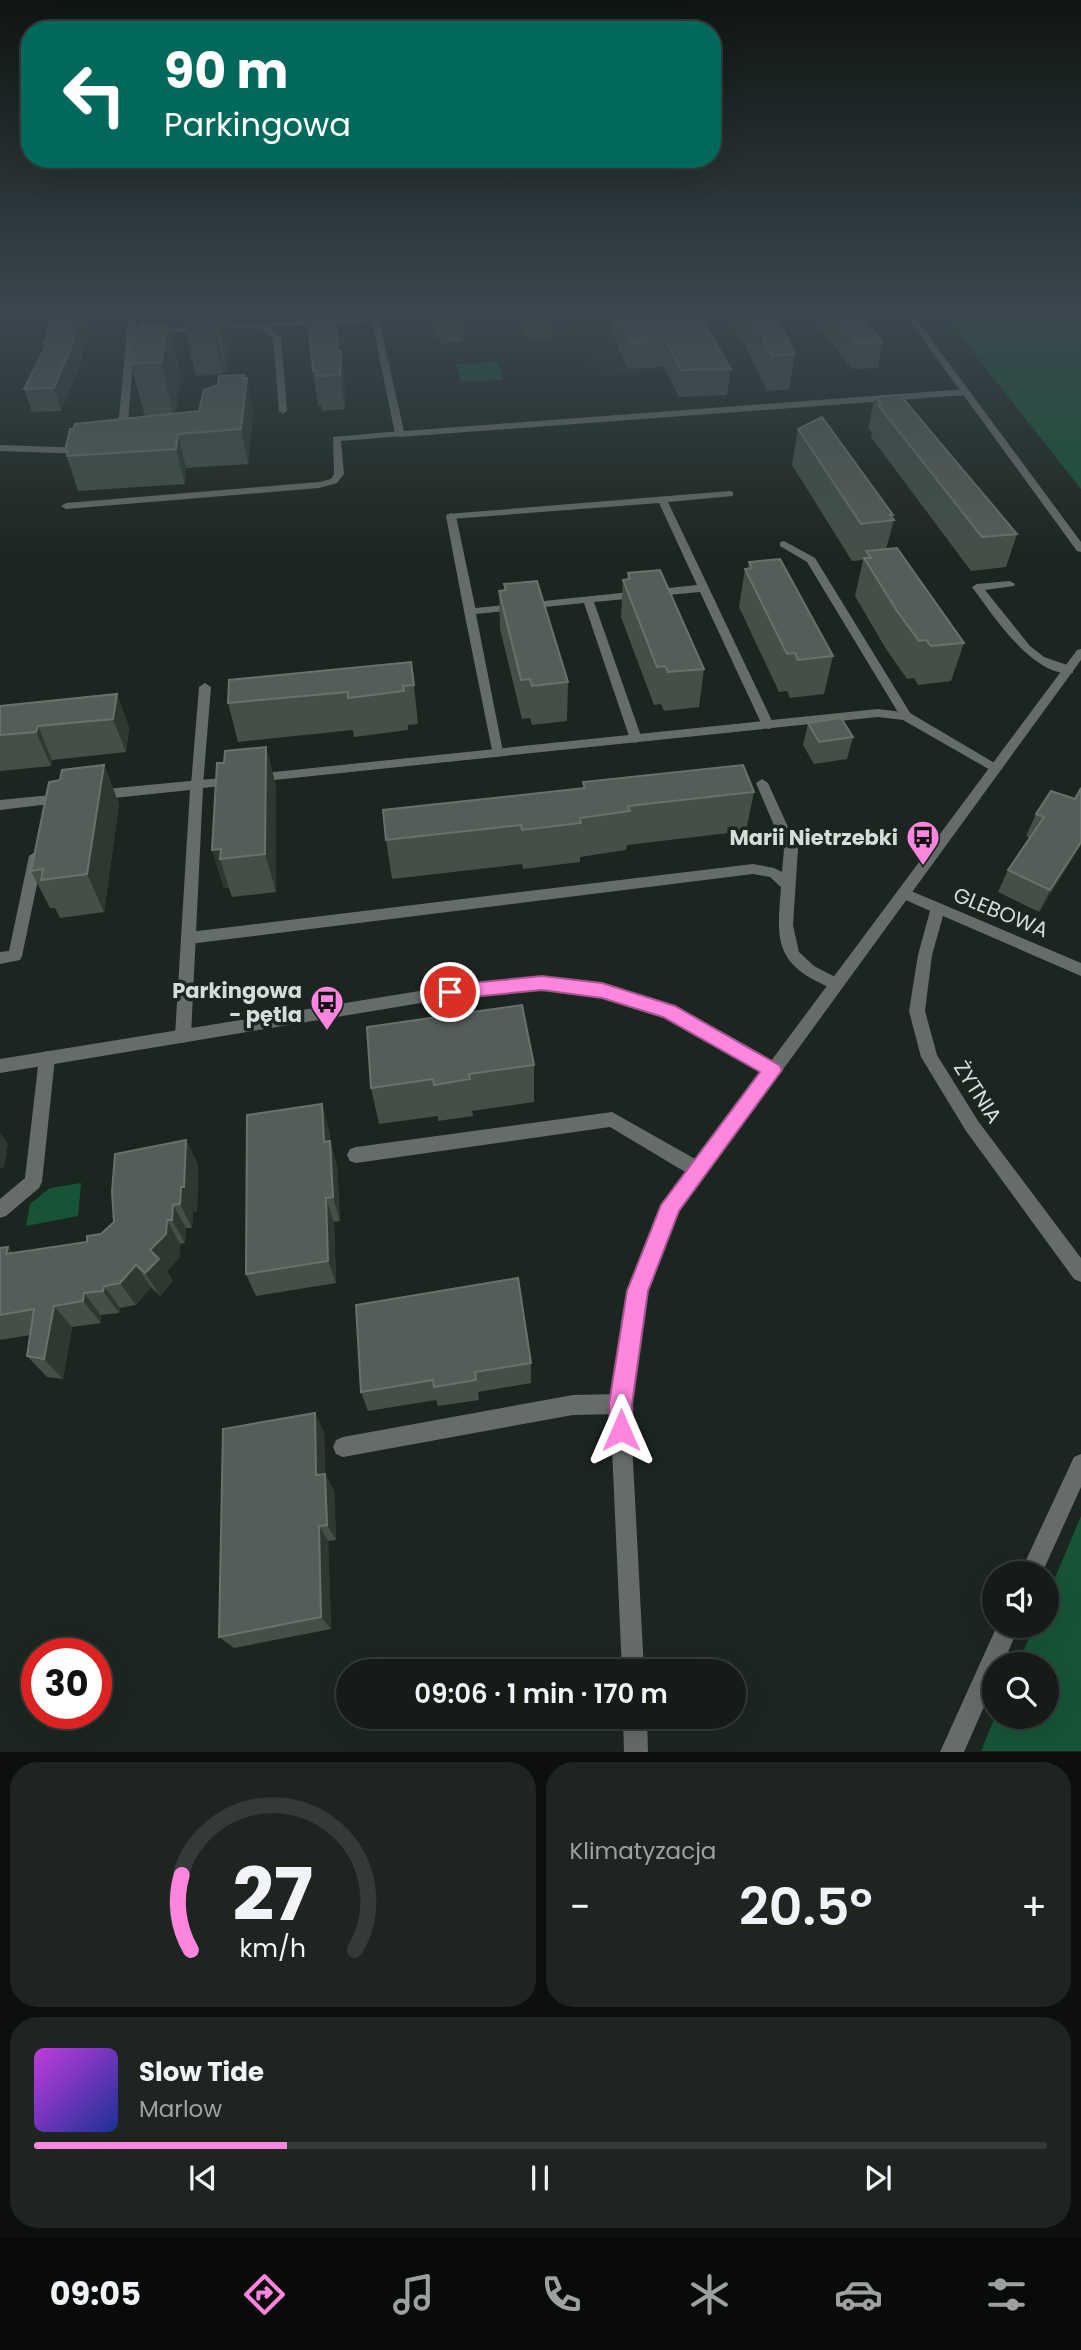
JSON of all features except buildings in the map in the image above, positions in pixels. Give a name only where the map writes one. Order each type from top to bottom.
[{"type":"street","points":[[126,394],[121,446],[135,445]]},
{"type":"street","points":[[282,394],[283,411]]},
{"type":"street","points":[[391,394],[400,434]]},
{"type":"street","points":[[66,506],[319,485],[334,481],[339,474],[336,439],[942,394]]},
{"type":"street","points":[[967,394],[1081,549]]},
{"type":"street","points":[[124,425],[138,424]]},
{"type":"street","points":[[0,448],[96,450]]},
{"type":"street","points":[[497,752],[451,516],[730,494]]},
{"type":"street","points":[[662,499],[768,725]]},
{"type":"street","points":[[785,544],[811,560],[906,716]]},
{"type":"street","points":[[1010,584],[976,587],[1026,648],[1040,660],[1069,670]]},
{"type":"street","points":[[470,611],[703,589]]},
{"type":"street","points":[[588,599],[636,738]]},
{"type":"street","points":[[632,1659],[620,1404],[638,1291],[671,1205],[1081,652]]},
{"type":"street","points":[[183,1036],[205,687]]},
{"type":"street","points":[[0,805],[47,807],[197,785],[878,713],[906,716],[997,768]]},
{"type":"street","points":[[762,783],[791,849],[786,925],[792,955],[810,970],[836,984]]},
{"type":"street","points":[[0,958],[16,956],[40,839]]},
{"type":"street","points":[[189,938],[752,869],[774,873],[789,886]]},
{"type":"street","name":"GLEBOWA","points":[[904,893],[1081,970]]},
{"type":"street","name":"ŻYTNIA","points":[[938,909],[925,955],[917,1011],[929,1057],[972,1126],[1081,1273]]},
{"type":"street","points":[[0,1066],[475,988],[542,983],[602,990],[669,1011],[773,1070]]},
{"type":"street","points":[[0,1210],[33,1182],[47,1058]]},
{"type":"street","points":[[356,1155],[612,1119],[698,1170]]},
{"type":"street","points":[[343,1447],[573,1405],[620,1404]]},
{"type":"street","points":[[1037,1561],[1081,1464]]},
{"type":"street","points":[[952,1752],[1003,1638]]},
{"type":"street","points":[[635,1729],[636,1752]]},
{"type":"green space","points":[[1006,394],[1081,394],[1081,489]]},
{"type":"green space","points":[[81,1183],[78,1216],[26,1226],[30,1204],[50,1188]]},
{"type":"green space","points":[[1081,1516],[1081,1751],[981,1751],[990,1729],[1059,1729],[1059,1652],[1023,1652],[1029,1638],[1059,1638],[1059,1568]]},
{"type":"place","name":"Marii Nietrzebki","points":[[923,867]]},
{"type":"place","name":"Parkingowa - pętla","points":[[327,1032]]},
{"type":"route","points":[[450,992],[542,983],[602,990],[669,1011],[773,1070],[671,1205],[638,1291],[620,1404],[621,1430]]}]
